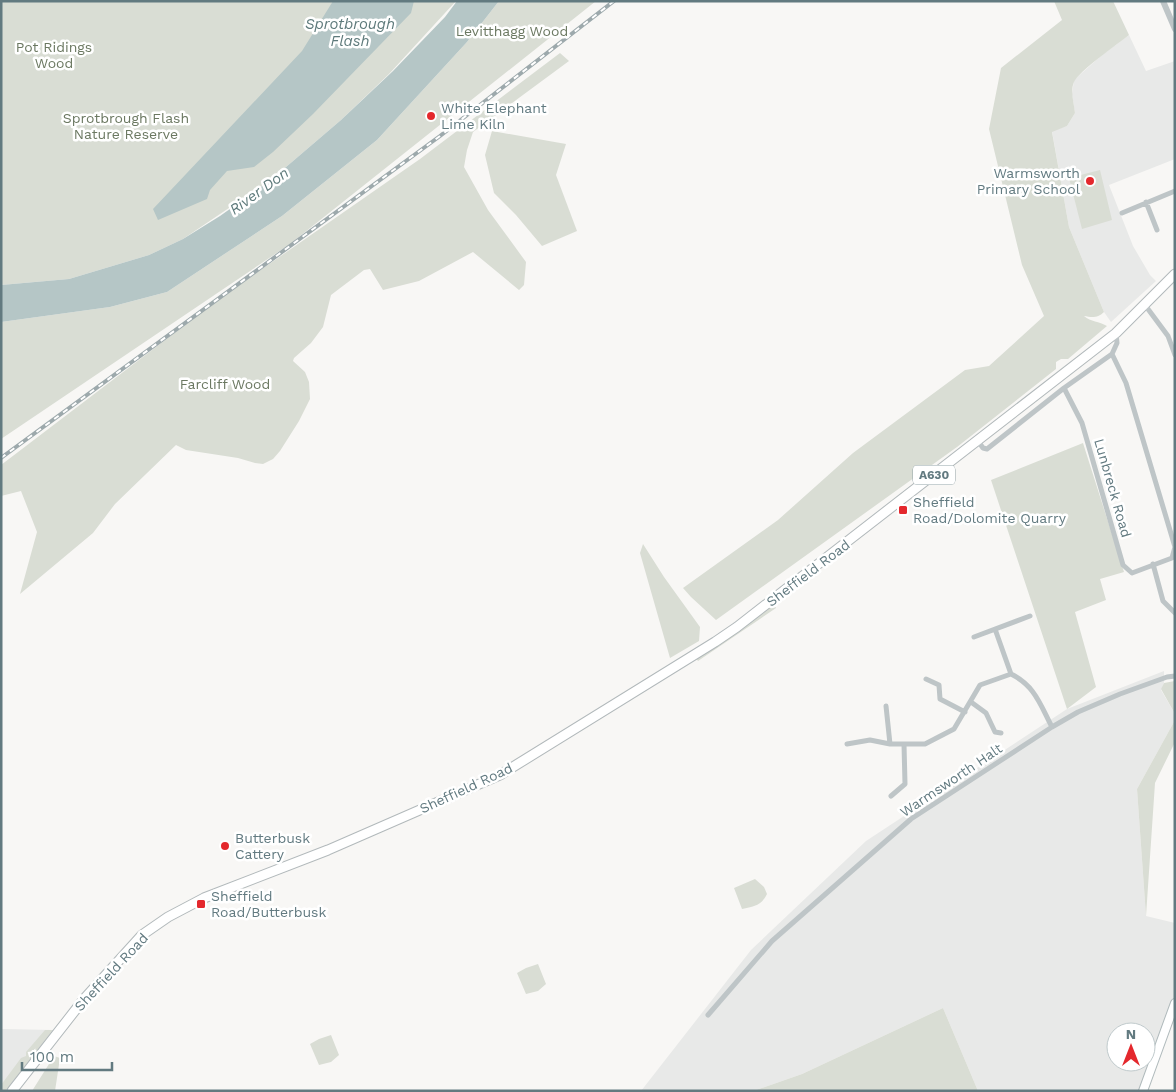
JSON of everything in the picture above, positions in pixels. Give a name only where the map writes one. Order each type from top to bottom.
[{"type":"main road","name":"Sheffield Road","points":[[12,1091],[84,999],[142,935],[168,917],[212,894],[328,850],[500,775],[737,627],[1116,333],[1175,274]]},
{"type":"main road","points":[[1143,1091],[1175,1003]]},
{"type":"street","points":[[1163,1],[1175,29]]},
{"type":"street","points":[[1122,213],[1175,191]]},
{"type":"street","points":[[1146,202],[1157,230]]},
{"type":"street","points":[[1146,305],[1168,336],[1175,355]]},
{"type":"street","points":[[978,441],[983,448],[987,449],[1064,388],[1112,354],[1117,343],[1116,333]]},
{"type":"street","points":[[1112,354],[1126,383],[1175,547],[1172,558],[1153,564],[1163,601],[1175,612]]},
{"type":"street","name":"Lunbreck Road","points":[[1064,388],[1082,422],[1123,565],[1132,573],[1153,564]]},
{"type":"street","points":[[974,637],[1030,616]]},
{"type":"street","points":[[995,629],[1011,674],[1023,680],[1036,694],[1052,727]]},
{"type":"street","points":[[847,744],[870,740],[890,744],[924,744],[954,729],[980,686],[1011,674]]},
{"type":"street","name":"Warmsworth Halt","points":[[708,1015],[772,941],[911,819],[1078,712],[1120,694],[1167,677],[1175,676]]},
{"type":"street","points":[[926,678],[939,685],[940,699],[965,712]]},
{"type":"street","points":[[971,702],[986,713],[995,732]]},
{"type":"street","points":[[886,706],[890,744]]},
{"type":"street","points":[[988,736],[995,732],[1001,733]]},
{"type":"street","points":[[891,796],[905,784],[904,744]]},
{"type":"shaded area","name":"Warmsworth Primary School","points":[[1129,35],[1146,71],[1175,61],[1175,159],[1109,185],[1133,246],[1150,275],[1156,281],[1111,322],[1104,312],[1069,227],[1052,131],[1067,126],[1075,113],[1072,94],[1074,80],[1102,55]]},
{"type":"shaded area","points":[[1164,671],[1164,683],[1161,690],[1175,714],[1175,720],[1137,789],[1146,916],[1175,923],[1175,1003],[1156,1055],[1156,1022],[1106,1022],[1106,1072],[1150,1072],[1143,1091],[978,1091],[943,1008],[802,1074],[753,1091],[641,1091],[751,950],[866,841],[1067,709]]},
{"type":"shaded area","points":[[1,1029],[53,1030],[5,1091],[1,1091]]},
{"type":"green space","name":"Sprotbrough Flash Nature Reserve","points":[[1,1],[456,1],[389,74],[341,120],[272,179],[183,239],[149,255],[69,279],[1,285]]},
{"type":"green space","name":"Levitthagg Wood","points":[[499,1],[596,1],[290,244],[1,439],[1,322],[110,307],[167,292],[282,216],[377,140],[467,42]]},
{"type":"green space","points":[[1054,1],[1113,1],[1129,35],[1077,77],[1072,89],[1075,113],[1067,126],[1052,132],[1069,227],[1104,312],[1096,317],[1084,316],[1107,326],[1068,359],[1061,359],[1056,362],[1056,369],[957,447],[716,620],[683,588],[778,520],[853,453],[965,370],[989,366],[1044,316],[1022,265],[989,129],[1001,68],[1062,20]]},
{"type":"green space","name":"Farcliff Wood","points":[[560,53],[569,61],[473,132],[464,167],[488,210],[526,262],[524,285],[519,290],[473,252],[419,281],[383,290],[370,269],[364,270],[331,295],[323,327],[311,343],[294,358],[293,361],[305,372],[309,382],[310,399],[299,421],[273,459],[263,464],[255,463],[238,458],[186,450],[176,445],[115,504],[93,533],[20,594],[37,532],[21,491],[1,496],[1,465],[219,299],[420,159]]},
{"type":"green space","points":[[492,131],[566,144],[556,175],[577,231],[542,246],[516,215],[494,193],[485,155]]},
{"type":"green space","points":[[1100,170],[1112,220],[1082,229],[1069,178]]},
{"type":"green space","points":[[1083,443],[1124,572],[1100,579],[1106,600],[1075,612],[1096,687],[1067,709],[991,480]]},
{"type":"green space","points":[[643,544],[700,627],[699,641],[670,658],[640,553]]},
{"type":"green space","points":[[774,603],[776,608],[698,661],[695,657]]},
{"type":"green space","points":[[1175,681],[1175,714],[1161,689],[1164,683]]},
{"type":"green space","points":[[1175,720],[1175,742],[1155,783],[1146,916],[1137,789]]},
{"type":"green space","points":[[755,879],[764,887],[767,894],[760,903],[742,909],[734,888]]},
{"type":"green space","points":[[538,964],[546,984],[538,991],[526,994],[517,973]]},
{"type":"green space","points":[[943,1008],[978,1091],[753,1091],[802,1074]]},
{"type":"green space","points":[[45,1030],[53,1030],[8,1088],[5,1091],[1,1091],[1,1085]]},
{"type":"green space","points":[[331,1035],[339,1055],[331,1062],[319,1065],[310,1044]]},
{"type":"green space","points":[[54,1056],[60,1058],[55,1091],[32,1091]]},
{"type":"water","name":"Sprotbrough Flash","points":[[333,1],[414,1],[411,13],[313,114],[273,152],[254,167],[227,171],[210,190],[207,199],[158,220],[153,209],[302,51]]},
{"type":"water","name":"River Don","points":[[457,1],[499,1],[467,42],[377,140],[282,216],[167,292],[110,307],[1,322],[1,285],[69,279],[149,255],[183,239],[220,216],[272,179],[341,120],[393,71],[445,17]]},
{"type":"railway","points":[[1,458],[440,136],[614,1]]},
{"type":"place","name":"White Elephant Lime Kiln","points":[[431,116]]},
{"type":"place","name":"Warmsworth Primary School","points":[[1090,181]]},
{"type":"place","name":"Sheffield Road/Dolomite Quarry","points":[[903,510]]},
{"type":"place","name":"Butterbusk Cattery","points":[[225,846]]},
{"type":"place","name":"Sheffield Road/Butterbusk","points":[[201,904]]},
{"type":"park label","name":"Pot Ridings Wood","points":[[54,56]]}]
